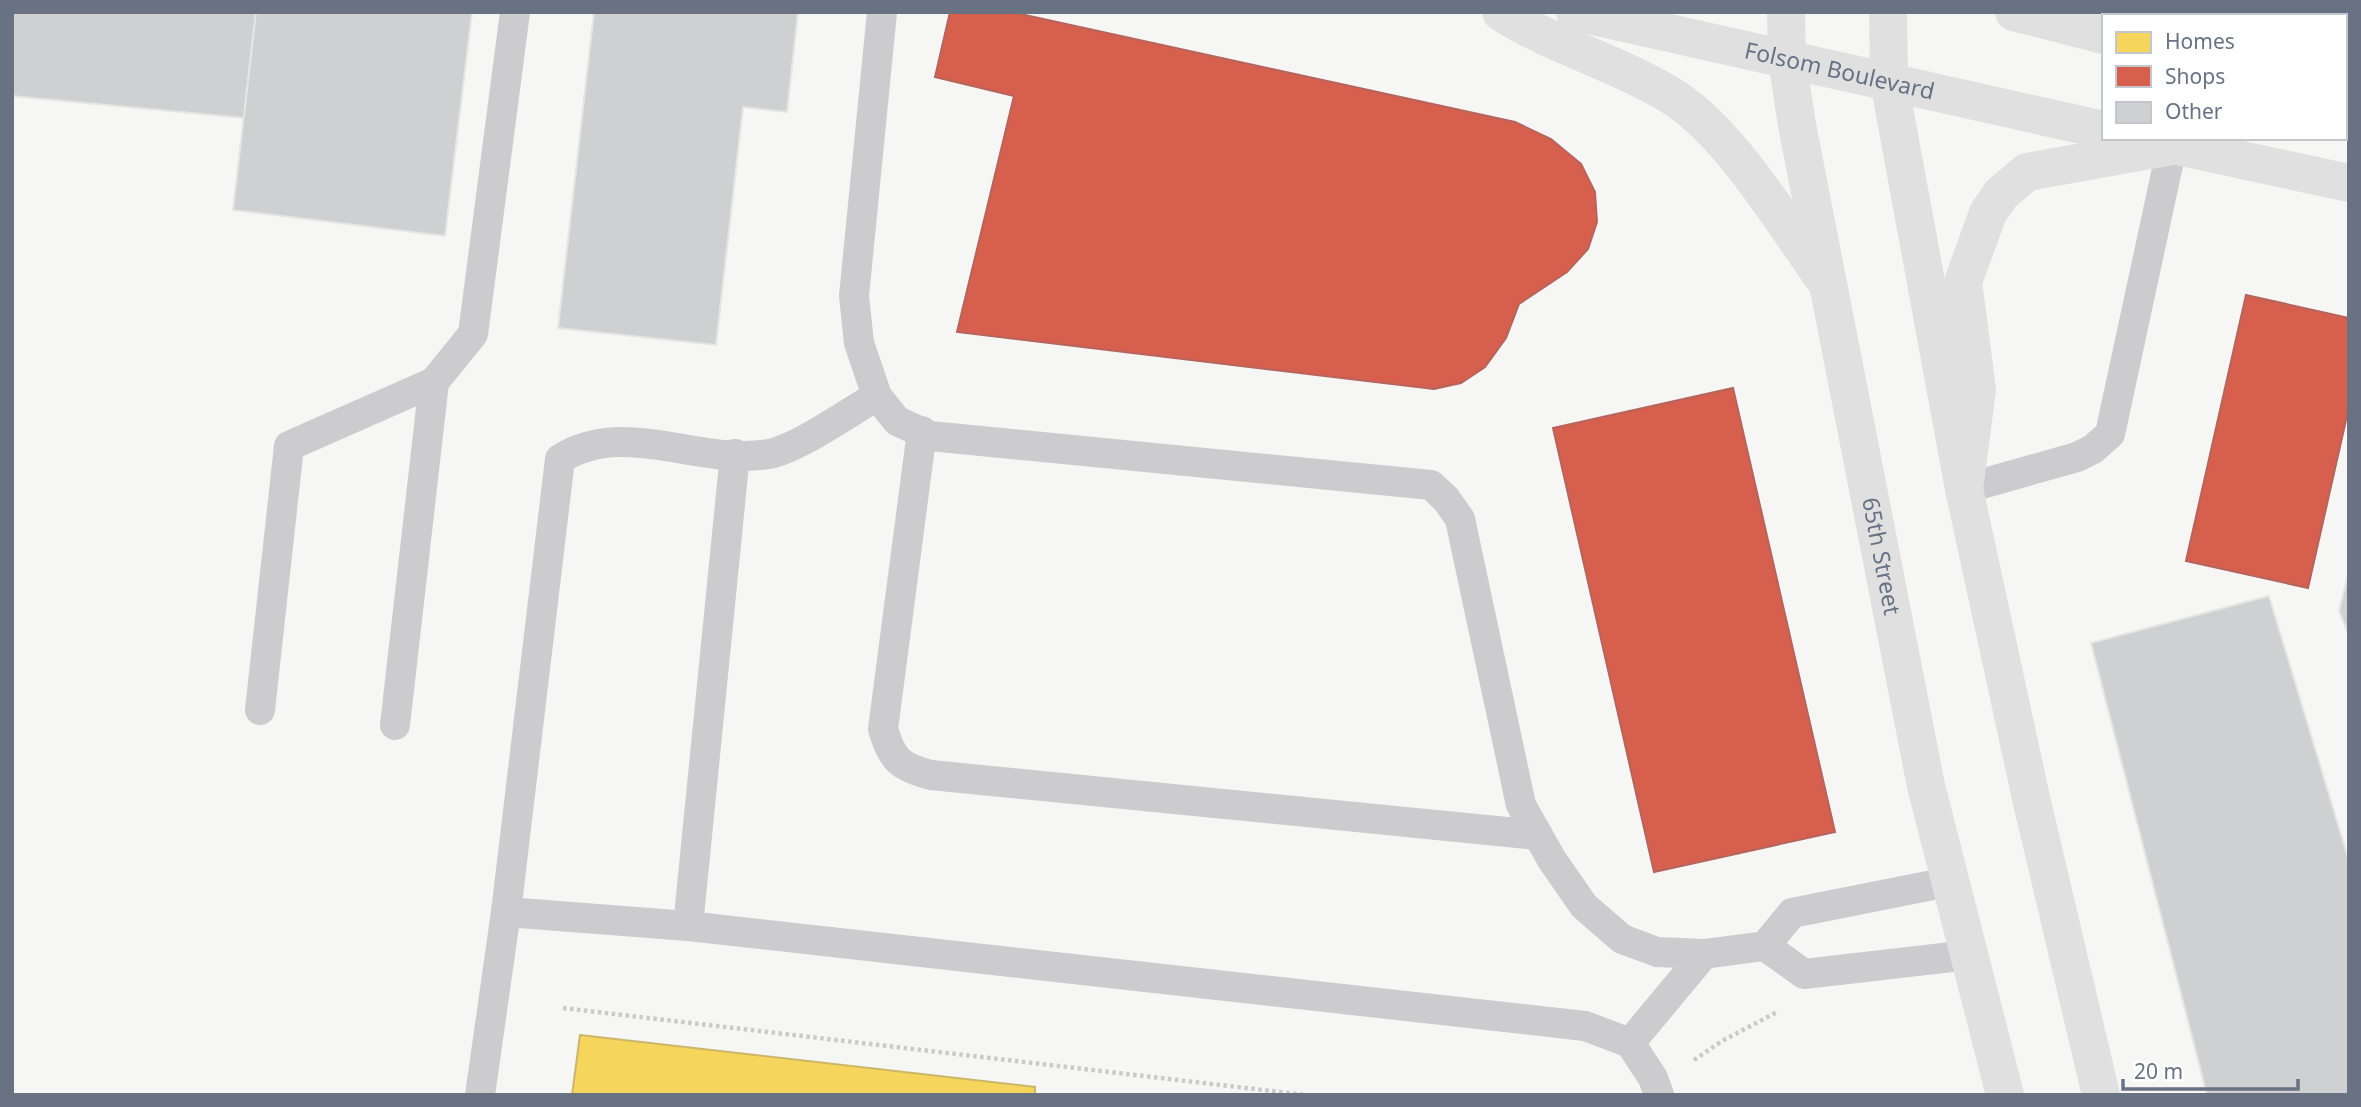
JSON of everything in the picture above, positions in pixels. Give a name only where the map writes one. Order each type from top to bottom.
[{"type":"main road","points":[[1501,12],[1534,33],[1665,91],[1700,116],[1722,139],[1827,283]]},
{"type":"main road","name":"Folsom Boulevard","points":[[1575,12],[2102,130]]},
{"type":"main road","name":"65th Street","points":[[1786,12],[1787,59],[1827,283],[1926,786],[1953,881],[2005,1095]]},
{"type":"main road","points":[[1888,12],[1889,81],[1964,489],[2034,811],[2101,1095]]},
{"type":"main road","points":[[2014,12],[2102,34]]},
{"type":"main road","points":[[1964,489],[1977,390],[1964,282],[1988,213],[2001,194],[2027,172],[2156,142],[2349,183]]},
{"type":"lane","points":[[260,710],[289,446],[435,383],[472,334],[515,12]]},
{"type":"lane","points":[[882,12],[854,296],[859,343],[877,396],[897,421],[930,436],[1431,485],[1446,499],[1460,520],[1521,805],[1584,906],[1622,939],[1657,951],[1704,954],[1765,946],[1804,974],[1969,955]]},
{"type":"lane","points":[[1964,489],[2077,457],[2093,449],[2110,434],[2156,142]]},
{"type":"lane","points":[[396,725],[435,383]]},
{"type":"lane","points":[[480,1095],[506,912],[560,459],[577,448],[606,441],[735,454],[769,454],[806,437],[877,396]]},
{"type":"lane","points":[[922,432],[883,729],[890,754],[910,769],[931,775],[1538,835]]},
{"type":"lane","points":[[688,926],[735,454]]},
{"type":"lane","points":[[1765,946],[1792,913],[1953,881]]},
{"type":"lane","points":[[506,912],[688,926],[1585,1026],[1630,1043],[1658,1091]]},
{"type":"lane","points":[[1630,1043],[1704,954]]},
{"type":"path","points":[[563,1008],[1306,1095]]},
{"type":"path","points":[[1658,1091],[1722,1041],[1784,1008]]},
{"type":"building: Homes","points":[[580,1035],[1035,1087],[1035,1095],[572,1095]]},
{"type":"building: Shops","points":[[950,12],[1011,12],[1515,122],[1551,139],[1581,164],[1595,192],[1597,222],[1588,249],[1567,272],[1519,304],[1506,338],[1485,367],[1461,383],[1434,389],[957,332],[1014,96],[935,77]]},
{"type":"building: Shops","points":[[2246,295],[2349,318],[2349,407],[2308,588],[2186,561]]},
{"type":"building: Shops","points":[[1733,388],[1835,832],[1654,872],[1553,428]]},
{"type":"building: Other","points":[[12,12],[256,12],[244,118],[12,96]]},
{"type":"building: Other","points":[[256,12],[472,12],[445,236],[233,210]]},
{"type":"building: Other","points":[[594,12],[798,12],[787,112],[743,107],[716,345],[558,328]]},
{"type":"building: Other","points":[[2349,571],[2349,635],[2339,611]]},
{"type":"building: Other","points":[[2269,596],[2349,861],[2349,1095],[2207,1095],[2091,643]]}]
